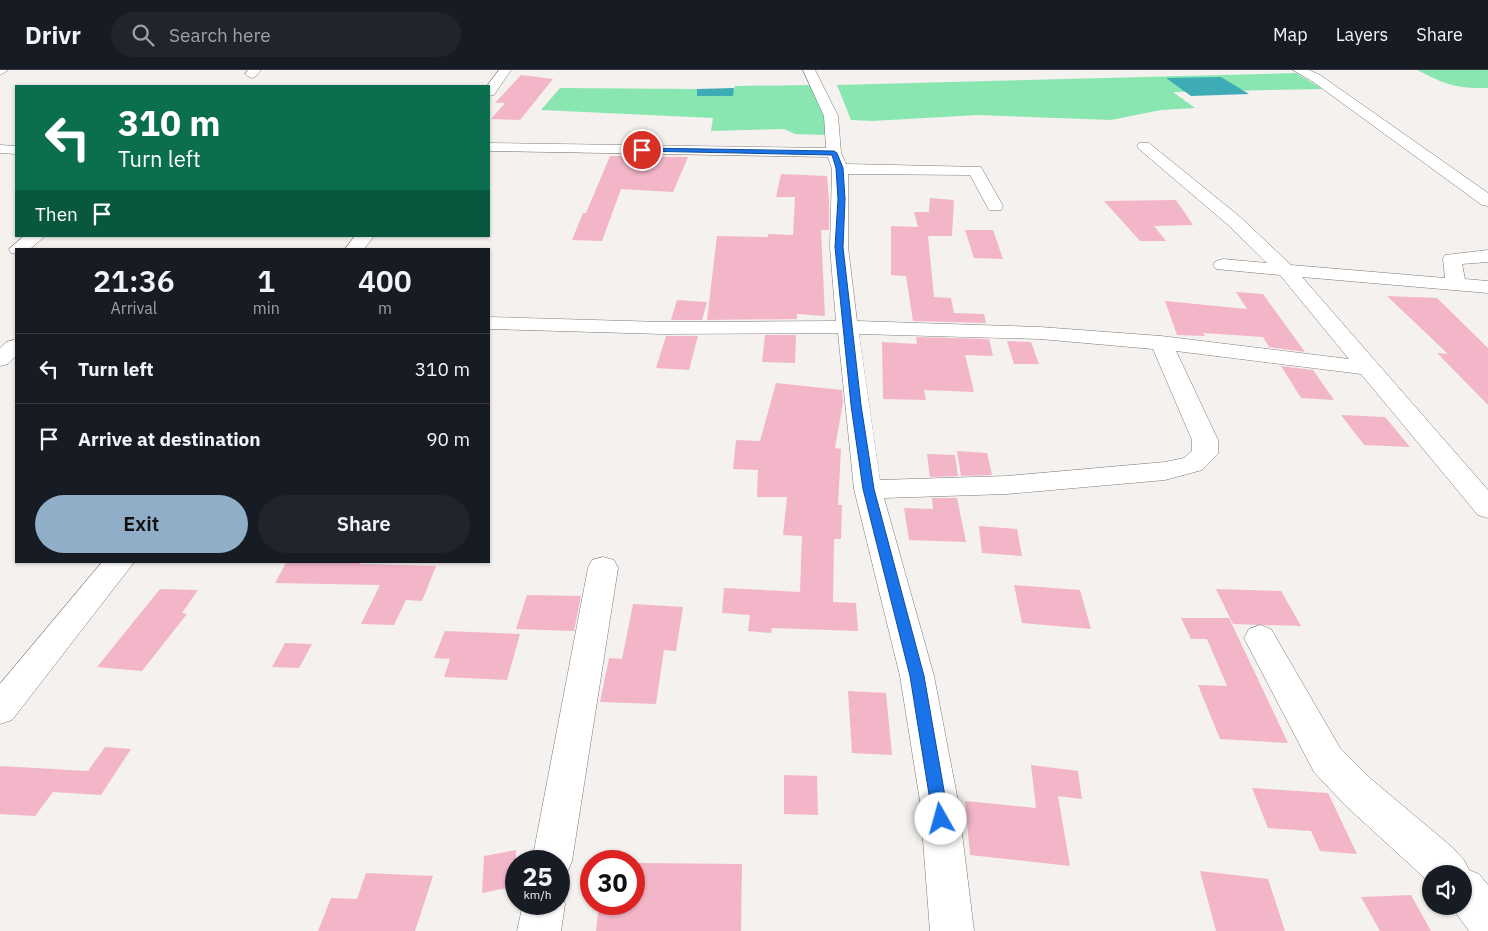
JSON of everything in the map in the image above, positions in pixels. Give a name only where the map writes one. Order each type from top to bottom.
[{"type":"street","points":[[490,91],[505,70]]},
{"type":"street","points":[[810,70],[831,116],[841,199],[839,247],[856,405],[868,489],[917,676],[939,801],[952,931]]},
{"type":"street","points":[[1299,70],[1316,78],[1488,201]]},
{"type":"street","points":[[1144,146],[1226,214],[1286,271],[1488,508]]},
{"type":"street","points":[[490,147],[837,161],[976,170],[995,206]]},
{"type":"street","points":[[0,149],[15,150]]},
{"type":"street","points":[[18,248],[35,237]]},
{"type":"street","points":[[355,248],[365,237]]},
{"type":"street","points":[[0,261],[15,250]]},
{"type":"street","points":[[1456,284],[1452,259],[1488,256]]},
{"type":"street","points":[[1223,265],[1488,287]]},
{"type":"street","points":[[490,323],[662,328],[849,327],[1040,333],[1161,343],[1370,368]]},
{"type":"street","points":[[868,489],[1007,485],[1166,471],[1193,464],[1205,454],[1205,440],[1161,343]]},
{"type":"street","points":[[0,709],[118,563]]},
{"type":"street","points":[[554,850],[603,568]]},
{"type":"street","points":[[1260,638],[1327,760],[1358,792],[1442,865]]},
{"type":"street","points":[[1472,899],[1488,923]]},
{"type":"street","points":[[539,931],[542,915]]},
{"type":"green space","points":[[1417,70],[1488,70],[1488,88],[1467,88],[1451,85]]},
{"type":"green space","points":[[1296,73],[1323,89],[1173,92],[1195,108],[1161,110],[1111,120],[978,115],[872,121],[851,120],[837,85]]},
{"type":"green space","points":[[812,85],[823,111],[826,135],[795,134],[784,129],[711,131],[713,118],[541,110],[560,88],[697,89],[697,96],[732,96],[735,86]]},
{"type":"water","points":[[1221,77],[1249,94],[1191,96],[1166,78]]},
{"type":"water","points":[[734,88],[733,96],[697,96],[697,89]]},
{"type":"building","points":[[521,75],[553,79],[520,120],[491,119],[505,103],[495,103]]},
{"type":"building","points":[[610,156],[688,157],[673,192],[621,189],[602,241],[572,240],[583,213],[586,213]]},
{"type":"building","points":[[781,174],[827,176],[829,230],[821,230],[825,316],[797,314],[797,319],[707,320],[717,236],[768,237],[768,234],[793,235],[795,197],[776,197]]},
{"type":"building","points":[[930,198],[954,200],[952,236],[928,236],[934,297],[951,298],[954,313],[984,314],[986,323],[913,321],[906,276],[891,275],[891,226],[918,227],[914,212],[929,212]]},
{"type":"building","points":[[1176,200],[1193,225],[1154,226],[1166,241],[1140,241],[1104,201]]},
{"type":"building","points":[[965,230],[993,230],[1003,259],[974,258]]},
{"type":"building","points":[[1236,292],[1263,294],[1305,352],[1269,347],[1263,337],[1203,333],[1205,336],[1177,335],[1165,301],[1247,309]]},
{"type":"building","points":[[1387,296],[1437,298],[1488,348],[1488,405],[1437,353],[1448,354]]},
{"type":"building","points":[[677,300],[707,302],[702,320],[671,320]]},
{"type":"building","points":[[765,335],[796,335],[795,363],[762,362]]},
{"type":"building","points":[[666,336],[698,336],[689,370],[656,368]]},
{"type":"building","points":[[916,337],[989,339],[993,356],[965,355],[974,392],[924,390],[926,400],[883,399],[882,342],[917,344]]},
{"type":"building","points":[[1007,341],[1031,342],[1039,364],[1014,364]]},
{"type":"building","points":[[1281,366],[1313,370],[1334,400],[1301,398]]},
{"type":"building","points":[[776,383],[842,390],[843,402],[835,448],[841,449],[838,505],[842,505],[841,539],[834,539],[833,602],[856,603],[858,631],[772,628],[771,633],[748,631],[750,615],[722,613],[724,588],[800,592],[802,536],[783,535],[787,497],[757,497],[758,470],[733,469],[736,440],[760,441]]},
{"type":"building","points":[[1341,415],[1385,417],[1410,447],[1364,445]]},
{"type":"building","points":[[957,451],[987,453],[992,475],[961,476]]},
{"type":"building","points":[[927,454],[955,455],[958,476],[930,477]]},
{"type":"building","points":[[932,498],[957,498],[966,542],[909,540],[904,508],[933,509]]},
{"type":"building","points":[[979,526],[1017,529],[1022,556],[982,553]]},
{"type":"building","points":[[286,563],[436,566],[422,601],[406,600],[394,625],[361,624],[380,585],[275,583]]},
{"type":"building","points":[[1014,585],[1080,590],[1091,629],[1022,623]]},
{"type":"building","points":[[160,589],[198,590],[182,613],[187,614],[142,671],[97,667]]},
{"type":"building","points":[[1216,589],[1281,591],[1301,626],[1233,624]]},
{"type":"building","points":[[527,595],[581,596],[574,631],[516,629]]},
{"type":"building","points":[[633,604],[683,607],[676,651],[664,650],[656,704],[600,702],[609,658],[622,659]]},
{"type":"building","points":[[1181,618],[1229,618],[1288,743],[1220,739],[1198,685],[1227,686],[1207,639],[1191,639]]},
{"type":"building","points":[[445,631],[520,634],[507,680],[444,677],[450,659],[434,658]]},
{"type":"building","points":[[285,643],[312,644],[299,668],[272,667]]},
{"type":"building","points":[[848,691],[886,693],[892,755],[852,753]]},
{"type":"building","points":[[105,747],[131,749],[101,795],[53,792],[35,816],[0,814],[0,766],[88,771]]},
{"type":"building","points":[[1031,765],[1078,771],[1082,799],[1058,796],[1070,866],[970,855],[965,801],[1036,808]]},
{"type":"building","points":[[784,775],[817,776],[818,815],[784,814]]},
{"type":"building","points":[[1252,788],[1328,793],[1357,854],[1320,851],[1311,831],[1268,828]]},
{"type":"building","points":[[505,852],[505,888],[482,893],[484,856]]},
{"type":"building","points":[[645,863],[742,864],[741,931],[596,931],[598,915],[645,915]]},
{"type":"building","points":[[1200,871],[1268,879],[1285,931],[1216,931]]},
{"type":"building","points":[[366,873],[433,876],[415,931],[318,931],[331,898],[357,899]]},
{"type":"building","points":[[1411,895],[1431,931],[1380,931],[1361,897]]},
{"type":"route","points":[[642,150],[834,153],[840,168],[839,247],[856,405],[868,489],[917,676],[941,819]]}]
